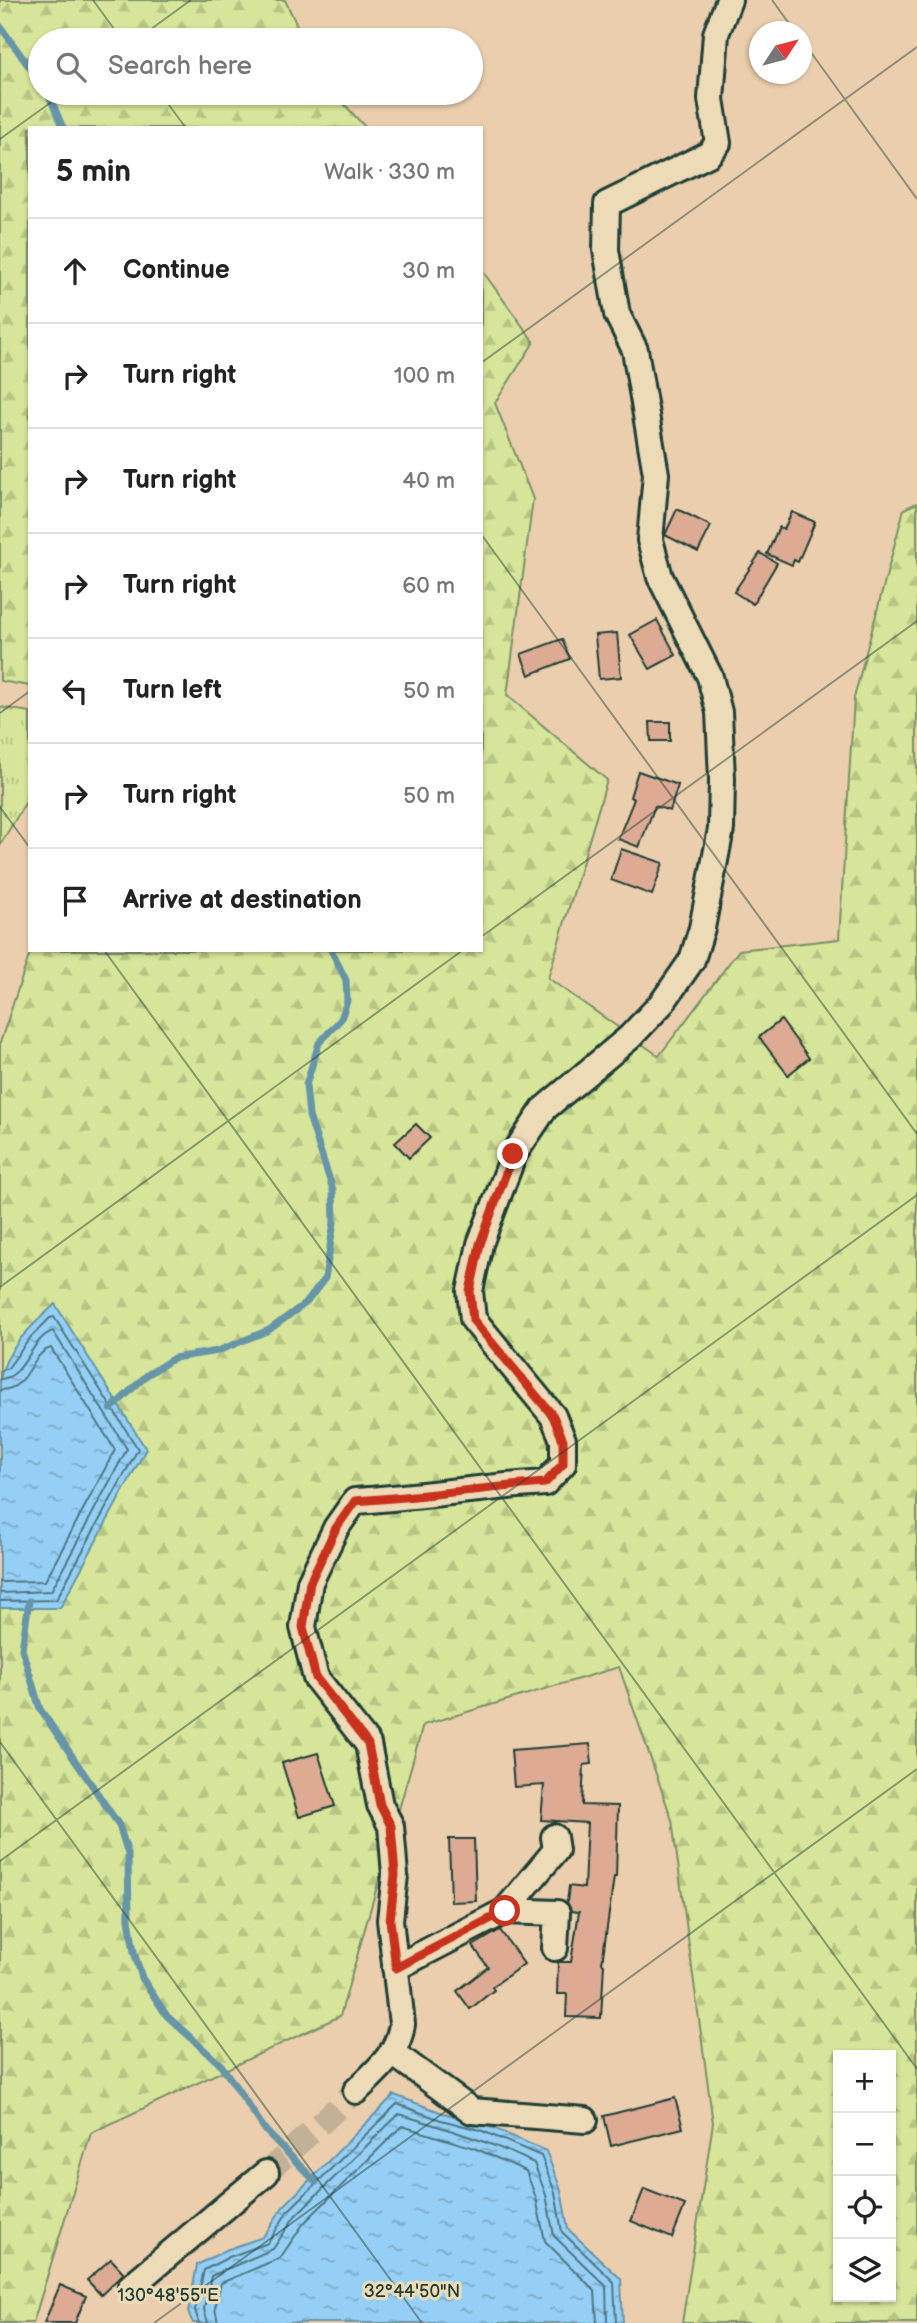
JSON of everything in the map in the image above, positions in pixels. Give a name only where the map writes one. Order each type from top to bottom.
[{"type":"street","points":[[356,2091],[393,2053],[400,2040],[402,2024],[390,1920],[395,1875],[391,1826],[380,1805],[368,1744],[316,1678],[303,1627],[310,1582],[336,1528],[355,1501],[545,1483],[563,1464],[563,1440],[553,1416],[473,1320],[470,1291],[480,1244],[513,1154],[545,1108],[630,1037],[662,1003],[692,960],[702,928],[721,829],[719,712],[710,677],[660,577],[650,540],[656,474],[635,350],[617,314],[606,250],[607,204],[709,154],[718,143],[711,99],[716,34],[729,0]]},
{"type":"street","points":[[396,1968],[505,1911],[556,1850],[554,1836]]},
{"type":"street","points":[[505,1911],[557,1913],[555,1948]]},
{"type":"street","points":[[393,2053],[472,2111],[585,2120]]},
{"type":"street","points":[[131,2286],[266,2173]]},
{"type":"green space","points":[[0,0],[285,0],[298,28],[28,28],[28,105],[345,105],[364,126],[28,126],[28,686],[0,681]]},
{"type":"green space","points":[[483,272],[534,342],[495,403],[533,499],[507,695],[607,780],[548,978],[659,1056],[739,950],[839,939],[854,698],[904,509],[917,503],[917,2323],[682,2323],[713,2123],[672,1820],[619,1667],[423,1725],[340,2016],[91,2133],[33,2323],[0,2323],[0,1043],[30,952],[483,952]]},
{"type":"green space","points":[[0,707],[28,712],[28,798],[0,845]]},
{"type":"water","points":[[55,1304],[146,1449],[60,1608],[0,1608],[0,1379],[14,1347]]},
{"type":"water","points":[[394,2095],[443,2113],[482,2123],[546,2151],[561,2190],[568,2229],[621,2279],[623,2323],[193,2323],[188,2312],[197,2265],[226,2250],[263,2237],[283,2207]]},
{"type":"building","points":[[677,509],[711,526],[698,552],[665,535]]},
{"type":"building","points":[[792,512],[815,522],[798,562],[794,560],[792,565],[767,554],[779,527],[784,529]]},
{"type":"building","points":[[760,553],[777,563],[753,604],[734,592]]},
{"type":"building","points":[[657,620],[676,655],[650,669],[630,635]]},
{"type":"building","points":[[617,633],[621,677],[599,679],[595,635]]},
{"type":"building","points":[[562,639],[570,659],[529,675],[521,654]]},
{"type":"building","points":[[650,722],[670,722],[670,741],[651,741]]},
{"type":"building","points":[[638,771],[678,785],[670,811],[655,806],[639,847],[618,839],[634,799],[630,797]]},
{"type":"building","points":[[621,849],[663,863],[652,895],[611,880]]},
{"type":"building","points":[[781,1020],[809,1058],[788,1075],[759,1037]]},
{"type":"building","points":[[416,1124],[430,1138],[409,1158],[395,1143]]},
{"type":"building","points":[[590,1744],[592,1764],[584,1765],[582,1805],[618,1806],[616,1877],[602,1963],[601,2018],[566,2017],[567,1994],[557,1994],[558,1962],[571,1962],[579,1912],[571,1911],[567,1902],[569,1886],[584,1888],[587,1823],[541,1820],[544,1785],[514,1787],[511,1750]]},
{"type":"building","points":[[318,1753],[335,1806],[299,1817],[282,1763]]},
{"type":"building","points":[[449,1839],[474,1839],[476,1901],[451,1902]]},
{"type":"building","points":[[500,1930],[524,1964],[492,1987],[494,1990],[470,2009],[457,1991],[488,1967],[473,1946]]},
{"type":"building","points":[[675,2098],[683,2128],[611,2146],[604,2116]]},
{"type":"building","points":[[644,2189],[685,2205],[672,2238],[631,2221]]},
{"type":"building","points":[[111,2259],[124,2273],[101,2295],[87,2280]]},
{"type":"building","points":[[60,2285],[86,2296],[75,2323],[44,2323]]},
{"type":"waterway","points":[[0,26],[28,65]]},
{"type":"waterway","points":[[53,105],[62,126]]},
{"type":"waterway","points":[[111,1409],[147,1375],[174,1358],[218,1351],[269,1330],[307,1302],[325,1278],[334,1222],[333,1190],[309,1116],[306,1085],[319,1043],[341,1019],[347,1001],[346,980],[332,952]]},
{"type":"waterway","points":[[29,1601],[22,1649],[40,1709],[119,1825],[128,1854],[129,1919],[134,1952],[142,1978],[167,2016],[221,2065],[266,2131],[316,2182]]},
{"type":"tunnel","points":[[266,2173],[356,2091]]},
{"type":"route","points":[[505,1911],[396,1968],[390,1920],[395,1875],[391,1826],[380,1805],[368,1744],[316,1678],[303,1627],[310,1582],[336,1528],[355,1501],[545,1483],[563,1464],[563,1440],[553,1416],[473,1320],[470,1291],[480,1244],[513,1154]]}]
